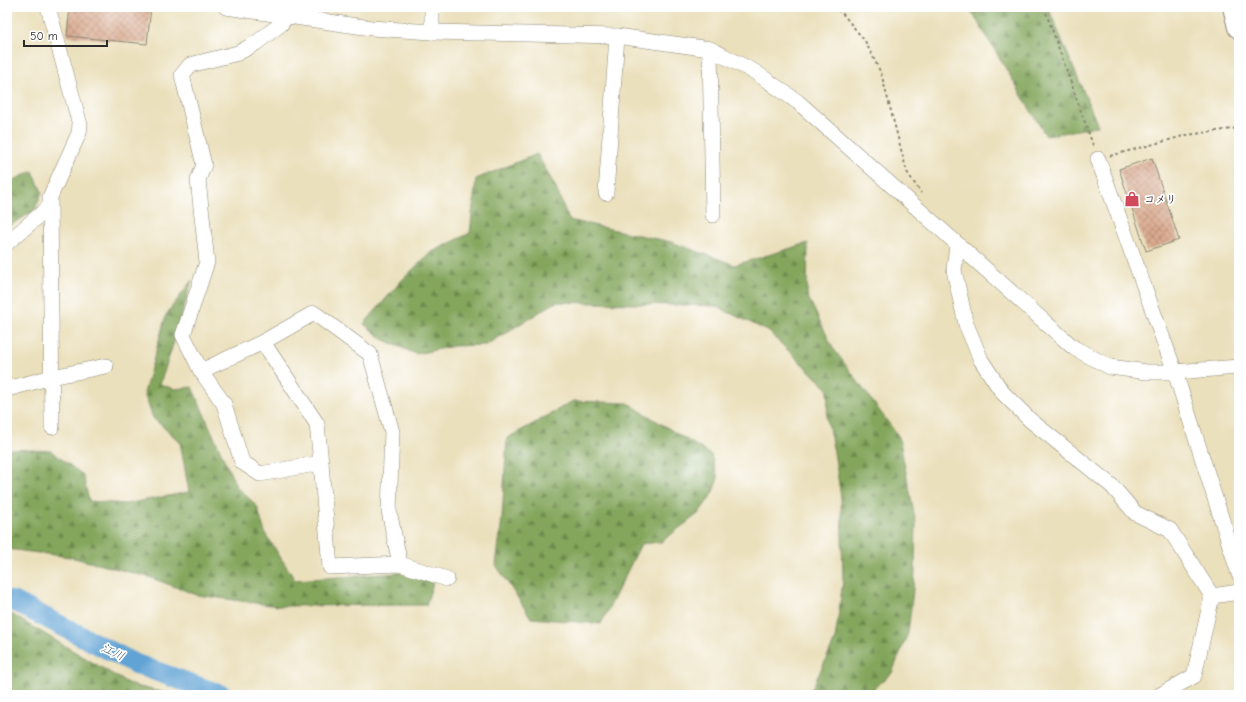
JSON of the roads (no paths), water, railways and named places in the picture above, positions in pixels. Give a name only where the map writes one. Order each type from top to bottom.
[{"type":"highway","points":[[1234,7],[1239,27]]},
{"type":"street","points":[[48,7],[80,125],[79,133],[50,197],[49,207],[52,427]]},
{"type":"street","points":[[226,7],[286,17],[371,28],[432,32],[617,36],[710,49],[755,72],[798,102],[1074,348],[1110,367],[1147,372],[1175,372],[1239,367]]},
{"type":"street","points":[[432,7],[432,32]]},
{"type":"street","points":[[286,17],[280,24],[256,43],[238,53],[190,65],[182,75],[204,165],[198,180],[207,262],[182,335],[201,371],[224,404],[242,462],[260,474],[321,463]]},
{"type":"street","points":[[606,194],[617,36]]},
{"type":"street","points":[[710,49],[713,216]]},
{"type":"street","points":[[1098,159],[1175,372],[1239,574]]},
{"type":"street","points":[[7,243],[49,207]]},
{"type":"street","points":[[957,245],[954,270],[966,324],[981,360],[1002,392],[1030,420],[1112,486],[1135,513],[1170,530],[1212,596],[1194,676],[1160,695]]},
{"type":"street","points":[[201,371],[264,342],[314,313],[370,354],[392,432],[389,511],[400,564]]},
{"type":"street","points":[[264,342],[317,424],[330,567],[400,564],[447,579]]},
{"type":"street","points":[[7,389],[52,377],[106,366]]},
{"type":"street","points":[[1212,596],[1239,592]]},
{"type":"waterway","name":"江川","points":[[7,600],[15,602],[136,664],[222,695]]},
{"type":"place","name":"コメリ","points":[[1132,199]]}]
